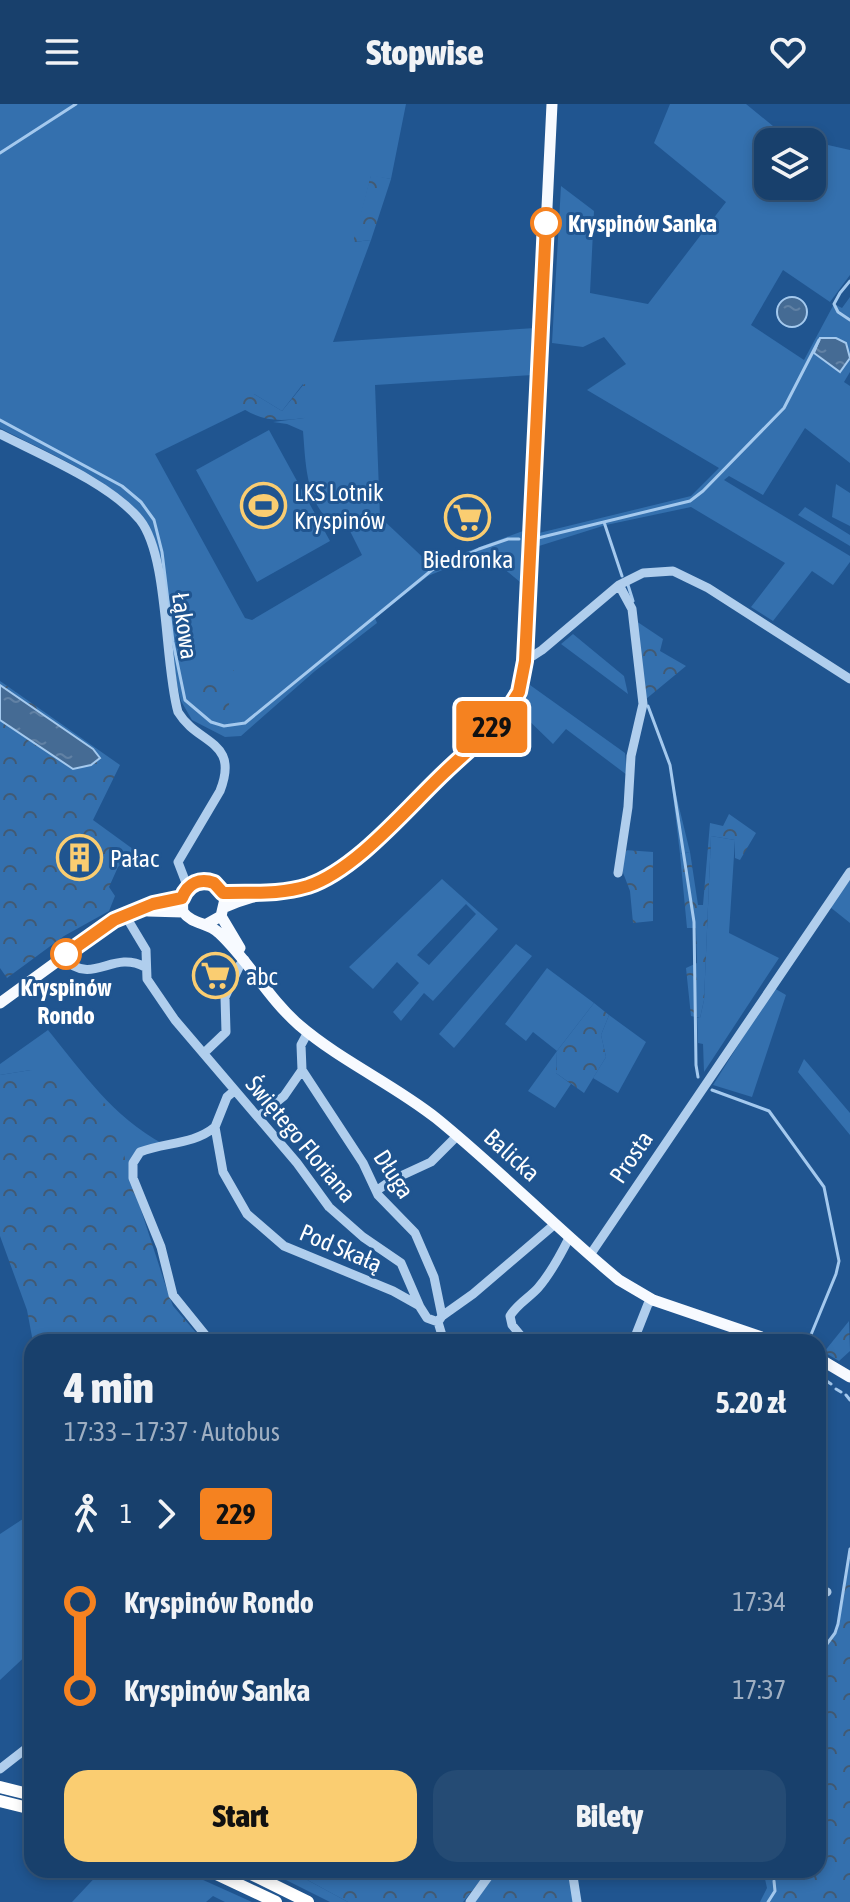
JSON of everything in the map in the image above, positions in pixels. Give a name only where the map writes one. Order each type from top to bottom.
[{"type":"highway","points":[[0,1787],[24,1793]]},
{"type":"highway","points":[[0,1801],[24,1807]]},
{"type":"highway","points":[[225,1878],[276,1902]]},
{"type":"highway","points":[[259,1878],[308,1902]]},
{"type":"main road","points":[[140,910],[183,912],[192,921],[205,925],[223,911],[257,895],[307,886],[329,877],[349,864],[505,714],[519,692],[525,661],[552,104]]},
{"type":"main road","points":[[0,1003],[101,928],[125,915],[185,893],[202,881],[214,883],[223,893],[223,911]]},
{"type":"main road","points":[[183,912],[185,893]]},
{"type":"main road","points":[[223,893],[257,895]]},
{"type":"main road","name":"Balicka","points":[[223,911],[245,960]]},
{"type":"main road","name":"Balicka","points":[[205,925],[215,929],[245,960],[287,1014],[308,1032],[411,1100],[457,1136],[619,1280],[653,1300],[753,1334]]},
{"type":"main road","points":[[826,1363],[850,1377]]},
{"type":"street","name":"Łąkowa","points":[[0,434],[116,498],[149,534],[159,576],[178,712],[190,726],[217,745],[225,759],[220,791],[178,862],[183,872]]},
{"type":"street","points":[[525,661],[621,584],[643,573],[673,571],[689,577],[850,679]]},
{"type":"street","points":[[618,873],[628,807],[631,756],[643,704],[632,609],[621,584]]},
{"type":"street","points":[[183,872],[202,881]]},
{"type":"street","points":[[183,872],[185,893]]},
{"type":"street","name":"Prosta","points":[[590,1255],[850,872]]},
{"type":"street","name":"Świętego Floriana","points":[[125,915],[146,950],[147,979],[175,1020],[258,1117],[329,1207],[363,1237],[401,1263],[427,1318],[440,1319]]},
{"type":"street","points":[[62,957],[77,969],[91,970],[126,960],[145,967]]},
{"type":"street","points":[[204,1053],[226,1032],[225,997],[245,960]]},
{"type":"street","points":[[258,1117],[284,1096],[302,1070],[301,1045],[308,1032]]},
{"type":"street","name":"Długa","points":[[302,1070],[363,1163],[376,1191],[415,1233],[434,1277],[443,1334]]},
{"type":"street","points":[[205,1334],[173,1295],[161,1247],[133,1178],[132,1168],[140,1152],[206,1134],[215,1127],[227,1097],[234,1091]]},
{"type":"street","name":"Pod Skałą","points":[[215,1127],[223,1172],[252,1220],[289,1248],[393,1291],[420,1307]]},
{"type":"street","points":[[376,1191],[431,1162],[457,1136]]},
{"type":"street","points":[[440,1319],[555,1224]]},
{"type":"street","points":[[519,1334],[510,1316],[514,1308],[535,1291],[554,1268],[569,1238]]},
{"type":"street","points":[[636,1334],[648,1304],[653,1300]]},
{"type":"street","points":[[0,1769],[24,1750]]},
{"type":"street","points":[[470,1902],[487,1878]]},
{"type":"street","points":[[573,1878],[577,1902]]},
{"type":"green space","points":[[0,104],[406,104],[391,179],[371,176],[354,242],[371,240],[333,342],[535,328],[533,375],[375,385],[380,517],[431,565],[523,531],[520,582],[491,558],[479,555],[428,576],[375,618],[377,623],[315,671],[241,736],[225,737],[192,720],[181,701],[155,540],[144,521],[128,503],[88,474],[0,428]],"holes":[[[303,384],[304,418],[273,422],[303,431],[308,476],[317,504],[335,525],[350,531],[362,555],[252,620],[245,618],[155,454],[245,410],[254,394],[282,411]]]},
{"type":"green space","points":[[670,104],[746,104],[775,128],[754,128],[754,200],[826,200],[826,145],[850,150],[850,275],[830,302],[783,270],[751,325],[804,360],[834,304],[842,308],[850,297],[850,372],[844,382],[850,386],[850,463],[805,428],[763,495],[729,476],[724,480],[850,556],[850,562],[833,585],[812,571],[773,621],[751,607],[785,563],[691,507],[606,525],[539,546],[539,533],[691,496],[719,468],[587,390],[626,364],[604,337],[583,347],[552,343],[561,186],[594,211],[590,293],[648,304],[726,202],[654,143]]},
{"type":"green space","points":[[371,175],[391,179],[371,240],[353,242]]},
{"type":"green space","points":[[304,384],[314,387],[304,418],[267,419],[234,402],[235,397],[254,394],[282,411]]},
{"type":"green space","name":"LKS Lotnik Kryspinów","points":[[269,430],[330,541],[257,582],[196,470]]},
{"type":"green space","points":[[836,484],[850,493],[850,526],[832,517]]},
{"type":"green space","points":[[805,507],[850,535],[850,546],[798,515]]},
{"type":"green space","points":[[636,621],[663,639],[660,651],[686,666],[646,699]]},
{"type":"green space","points":[[573,634],[624,676],[628,694],[561,644]]},
{"type":"green space","points":[[234,670],[227,718],[206,709],[192,691]]},
{"type":"green space","points":[[0,681],[120,765],[93,820],[137,852],[118,867],[109,887],[115,896],[109,911],[64,936],[7,978],[0,968]]},
{"type":"green space","points":[[530,685],[625,753],[627,775],[566,729],[553,744],[518,710],[527,697]]},
{"type":"green space","points":[[670,770],[690,852],[680,854]]},
{"type":"green space","points":[[729,814],[756,833],[740,860],[735,858],[735,840],[711,836],[704,1000],[700,1018],[691,1016],[686,968],[697,963],[696,928],[687,928],[680,854],[690,852],[698,905],[703,905],[710,823],[723,826]]},
{"type":"green space","points":[[711,836],[735,840],[729,933],[779,958],[704,1072],[703,1044],[698,1043],[697,1018],[700,1018],[704,1000]]},
{"type":"green space","points":[[625,850],[653,852],[653,921],[633,923],[630,891],[622,870]]},
{"type":"green space","points":[[442,879],[498,929],[433,1001],[424,993],[401,1021],[393,1012],[419,983],[397,962],[373,989],[349,967]],"holes":[[[466,904],[476,914],[429,965],[417,955]]]},
{"type":"green space","points":[[850,880],[850,923],[830,907]]},
{"type":"green space","points":[[516,944],[532,956],[454,1048],[439,1034]]},
{"type":"green space","points":[[547,968],[594,1003],[557,1051],[533,1032],[526,1041],[505,1024]]},
{"type":"green space","points":[[774,988],[786,995],[752,1097],[713,1085]]},
{"type":"green space","points":[[594,1003],[609,1015],[601,1035],[606,1057],[584,1093],[556,1073],[557,1051]]},
{"type":"green space","points":[[609,1015],[646,1042],[618,1093],[593,1078],[606,1057],[601,1035]]},
{"type":"green space","points":[[48,1030],[114,1107],[163,1144],[150,1145],[130,1176],[31,1070],[0,1075],[0,1064]]},
{"type":"green space","points":[[557,1051],[556,1073],[571,1084],[555,1108],[528,1091]]},
{"type":"green space","points":[[804,1059],[850,1113],[850,1135],[798,1072]]},
{"type":"green space","points":[[31,1070],[67,1077],[111,1108],[173,1306],[197,1334],[32,1334],[27,1310],[0,1236],[0,1075]]},
{"type":"green space","points":[[849,1321],[850,1351],[839,1361],[826,1353]]},
{"type":"green space","points":[[24,1518],[24,1658],[0,1680],[0,1534]]},
{"type":"green space","points":[[850,1547],[850,1902],[760,1902],[767,1888],[765,1878],[826,1878],[826,1646],[838,1630]]},
{"type":"green space","points":[[94,1878],[199,1878],[252,1902],[225,1902],[213,1896],[206,1902],[72,1902]]},
{"type":"green space","points":[[282,1878],[304,1878],[348,1902],[330,1902]]},
{"type":"green space","points":[[304,1878],[482,1878],[463,1902],[348,1902]]},
{"type":"green space","points":[[492,1878],[570,1878],[574,1902],[475,1902]]},
{"type":"water","points":[[792,297],[803,301],[807,312],[803,323],[792,327],[781,323],[777,312],[781,301]]},
{"type":"water","points":[[820,338],[836,338],[846,343],[850,358],[840,372],[814,353]]},
{"type":"water","points":[[0,685],[93,749],[100,758],[91,765],[73,769],[0,720]]},
{"type":"waterway","points":[[0,153],[76,104]]},
{"type":"waterway","points":[[850,281],[834,304],[838,312],[850,320]]},
{"type":"waterway","points":[[538,538],[690,501],[784,408],[819,340]]},
{"type":"waterway","points":[[0,420],[122,486],[141,502],[154,520],[162,552],[173,642],[185,700],[211,722],[224,726],[245,723],[432,570],[479,549],[508,539],[519,539]]},
{"type":"waterway","points":[[604,522],[622,576]]},
{"type":"waterway","points":[[628,585],[633,601]]},
{"type":"waterway","points":[[648,706],[670,765],[694,922],[698,1077]]},
{"type":"waterway","points":[[712,1090],[769,1111],[824,1187],[839,1261],[811,1334]]},
{"type":"waterway","points":[[826,1381],[831,1384]]},
{"type":"waterway","points":[[836,1389],[841,1392]]},
{"type":"waterway","points":[[846,1395],[850,1400]]},
{"type":"waterway","points":[[826,1645],[838,1624],[850,1549]]},
{"type":"waterway","points":[[768,1902],[775,1891],[774,1881]]},
{"type":"bus line","name":"229","points":[[66,954],[114,920],[153,904],[182,898],[188,888],[197,882],[214,883],[223,893],[257,895],[307,886],[329,877],[349,864],[509,708],[519,692],[525,661],[546,223]]},
{"type":"place","name":"Kryspinów Sanka","points":[[546,223]]},
{"type":"place","name":"LKS Lotnik Kryspinów","points":[[263,506]]},
{"type":"place","name":"Biedronka","points":[[468,517]]},
{"type":"place","name":"Pałac","points":[[79,858]]},
{"type":"place","name":"Kryspinów Rondo","points":[[66,954]]},
{"type":"place","name":"abc","points":[[215,976]]}]
